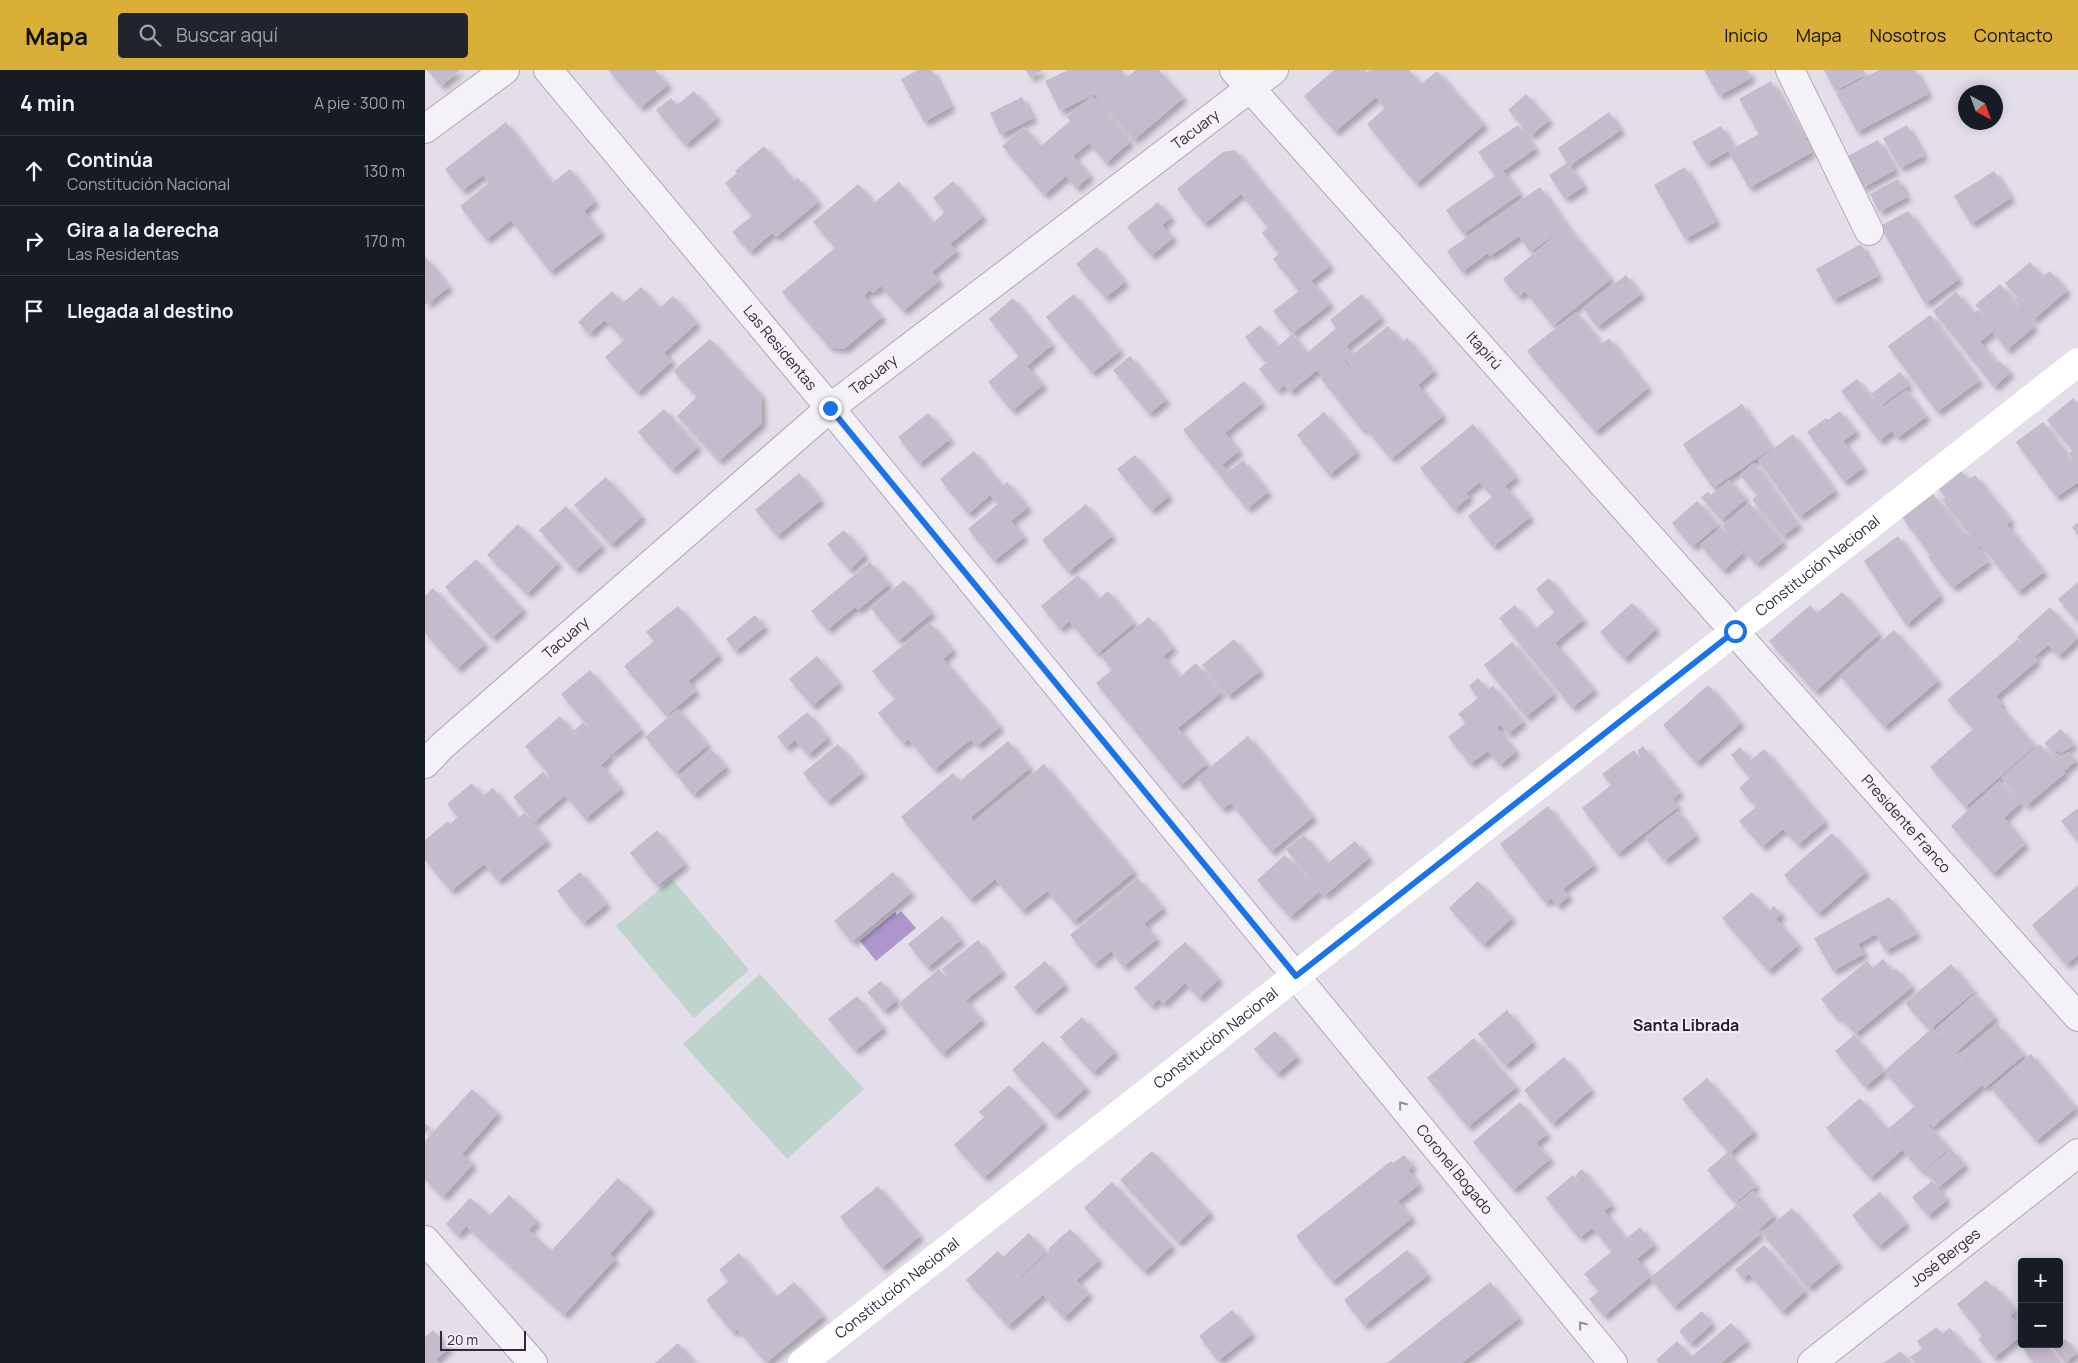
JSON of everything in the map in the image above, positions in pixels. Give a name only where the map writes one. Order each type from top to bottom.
[{"type":"street","points":[[425,129],[505,70]]},
{"type":"street","name":"Las Residentas","points":[[548,70],[830,408],[1296,976]]},
{"type":"street","name":"Tacuary","points":[[425,764],[449,740],[830,408],[1241,79],[1274,70]]},
{"type":"street","points":[[1790,70],[1869,231]]},
{"type":"street","name":"Itapirú","points":[[1241,79],[1735,631]]},
{"type":"street","name":"Constitución Nacional","points":[[802,1363],[2078,362]]},
{"type":"street","name":"Presidente Franco","points":[[1735,631],[2078,1017]]},
{"type":"street","name":"Coronel Bogado","points":[[1296,976],[1613,1363]]},
{"type":"street","name":"José Berges","points":[[1813,1363],[2078,1153]]},
{"type":"street","points":[[425,1240],[533,1363]]},
{"type":"green space","points":[[672,879],[749,970],[694,1018],[616,926]]},
{"type":"green space","points":[[760,974],[864,1089],[787,1159],[683,1044]]},
{"type":"shaded area","points":[[901,911],[916,928],[876,961],[860,941],[895,912],[897,915]]},
{"type":"building","points":[[427,70],[460,70],[441,86]]},
{"type":"building","points":[[608,70],[655,70],[668,85],[640,108]]},
{"type":"building","points":[[918,70],[932,70],[951,107],[924,122],[901,79]]},
{"type":"building","points":[[1025,70],[1043,70],[1031,78]]},
{"type":"building","points":[[1068,70],[1122,70],[1126,78],[1136,70],[1159,70],[1183,98],[1134,140],[1094,94],[1060,111],[1045,81]]},
{"type":"building","points":[[1334,70],[1365,70],[1367,72],[1370,70],[1409,70],[1421,84],[1437,71],[1484,125],[1416,184],[1367,124],[1385,108],[1376,97],[1335,132],[1304,96]]},
{"type":"building","points":[[1704,70],[1747,70],[1751,78],[1719,96]]},
{"type":"building","points":[[1824,70],[1863,70],[1866,74],[1835,91]]},
{"type":"building","points":[[1879,70],[1915,70],[1928,94],[1857,132],[1836,93]]},
{"type":"building","points":[[1771,81],[1812,152],[1749,188],[1728,151],[1706,164],[1692,142],[1721,126],[1734,148],[1759,134],[1739,99]]},
{"type":"building","points":[[694,91],[717,118],[685,145],[656,110],[671,98],[677,105]]},
{"type":"building","points":[[1526,94],[1549,120],[1531,136],[1508,110]]},
{"type":"building","points":[[1092,96],[1130,142],[1106,163],[1089,143],[1073,156],[1090,176],[1076,188],[1066,176],[1044,195],[1002,146],[1024,127],[1041,146],[1070,121],[1067,117]]},
{"type":"building","points":[[1022,97],[1033,118],[1000,135],[990,113]]},
{"type":"building","points":[[1609,112],[1621,130],[1569,166],[1584,186],[1565,199],[1549,175],[1567,163],[1558,148]]},
{"type":"building","points":[[506,122],[552,183],[570,169],[595,202],[584,211],[601,233],[550,272],[511,220],[486,240],[460,206],[489,183],[483,175],[462,191],[445,169]]},
{"type":"building","points":[[1518,125],[1535,149],[1503,171],[1520,194],[1463,234],[1446,210],[1495,176],[1478,152]]},
{"type":"building","points":[[1907,125],[1924,156],[1900,168],[1883,138]]},
{"type":"building","points":[[1878,140],[1895,170],[1862,188],[1846,157]]},
{"type":"building","points":[[764,146],[794,181],[798,178],[818,202],[776,237],[772,233],[750,252],[732,232],[752,216],[725,183],[737,173],[735,171]]},
{"type":"building","points":[[1235,150],[1330,266],[1311,281],[1330,304],[1292,334],[1273,311],[1299,291],[1273,259],[1279,254],[1262,233],[1268,227],[1241,194],[1204,224],[1177,189],[1223,152]]},
{"type":"building","points":[[1685,167],[1716,222],[1685,239],[1654,185]]},
{"type":"building","points":[[1994,171],[2011,198],[1971,224],[1954,196]]},
{"type":"building","points":[[1898,179],[1907,197],[1879,212],[1870,194]]},
{"type":"building","points":[[953,181],[983,217],[950,244],[957,251],[932,272],[939,281],[903,311],[881,286],[873,293],[870,290],[864,296],[882,317],[844,349],[829,347],[782,292],[835,248],[813,222],[858,184],[874,203],[899,182],[933,223],[945,212],[933,198]]},
{"type":"building","points":[[1540,187],[1567,226],[1611,279],[1553,326],[1525,291],[1518,297],[1503,279],[1564,228],[1530,252],[1519,236],[1490,256],[1488,253],[1462,272],[1447,251]]},
{"type":"building","points":[[1158,202],[1171,218],[1162,225],[1173,238],[1151,256],[1127,227]]},
{"type":"building","points":[[1908,211],[1959,279],[1925,304],[1880,226]]},
{"type":"building","points":[[1861,244],[1878,276],[1833,300],[1816,269]]},
{"type":"building","points":[[1097,247],[1125,282],[1105,298],[1076,264]]},
{"type":"building","points":[[425,256],[449,287],[426,305],[425,303]]},
{"type":"building","points":[[2030,262],[2042,276],[2017,297],[2005,283]]},
{"type":"building","points":[[2050,271],[2067,291],[2033,320],[2015,300]]},
{"type":"building","points":[[1626,275],[1641,294],[1597,327],[1583,308]]},
{"type":"building","points":[[2000,284],[2034,327],[2007,350],[1993,333],[1996,330],[1975,305]]},
{"type":"building","points":[[641,287],[660,308],[673,296],[697,323],[664,353],[672,361],[637,393],[605,357],[624,340],[605,320],[589,334],[578,322],[612,291],[623,303]]},
{"type":"building","points":[[1956,292],[1974,313],[1978,310],[1994,330],[1980,342],[1997,363],[2000,361],[2010,373],[1994,387],[1933,311]]},
{"type":"building","points":[[1074,294],[1120,351],[1092,373],[1046,317]]},
{"type":"building","points":[[1362,294],[1381,318],[1346,346],[1352,354],[1344,361],[1385,412],[1387,410],[1346,360],[1388,326],[1402,342],[1407,338],[1434,371],[1418,385],[1443,416],[1391,459],[1365,428],[1362,430],[1321,379],[1323,378],[1317,370],[1290,392],[1284,385],[1277,391],[1259,369],[1266,363],[1245,337],[1260,325],[1278,347],[1292,334],[1307,353],[1336,328],[1330,320]]},
{"type":"building","points":[[1013,298],[1052,345],[1027,366],[1043,385],[1012,411],[988,382],[1019,356],[989,319]]},
{"type":"building","points":[[1576,312],[1602,344],[1609,338],[1648,388],[1595,432],[1527,351]]},
{"type":"building","points":[[1930,315],[1979,381],[1937,412],[1888,346]]},
{"type":"building","points":[[710,339],[761,395],[762,423],[719,461],[677,416],[697,397],[673,371]]},
{"type":"building","points":[[1130,356],[1166,400],[1149,414],[1113,370]]},
{"type":"building","points":[[1900,372],[1909,385],[1880,406],[1871,394]]},
{"type":"building","points":[[1857,379],[1879,410],[1906,390],[1926,417],[1897,438],[1892,431],[1879,441],[1841,391]]},
{"type":"building","points":[[1244,381],[1262,403],[1225,433],[1239,451],[1222,465],[1228,472],[1243,460],[1268,492],[1247,509],[1183,430]]},
{"type":"building","points":[[2073,398],[2078,403],[2078,465],[2069,454],[2072,450],[2047,420]]},
{"type":"building","points":[[1742,404],[1772,448],[1713,488],[1683,444]]},
{"type":"building","points":[[664,409],[698,447],[672,470],[638,432]]},
{"type":"building","points":[[1840,411],[1856,432],[1843,441],[1863,468],[1844,482],[1807,432],[1826,418],[1828,420]]},
{"type":"building","points":[[1324,412],[1357,452],[1329,475],[1297,435]]},
{"type":"building","points":[[928,413],[950,439],[919,464],[898,437]]},
{"type":"building","points":[[2043,422],[2078,471],[2078,482],[2056,497],[2016,442]]},
{"type":"building","points":[[1473,424],[1516,477],[1505,486],[1530,517],[1493,547],[1468,516],[1492,497],[1480,482],[1466,493],[1469,497],[1454,510],[1420,468]]},
{"type":"building","points":[[1793,434],[1835,491],[1799,517],[1758,460]]},
{"type":"building","points":[[974,451],[1002,486],[1007,482],[1028,507],[1011,521],[1024,537],[994,561],[968,529],[998,504],[990,495],[968,514],[940,479]]},
{"type":"building","points":[[1135,455],[1169,496],[1151,511],[1117,469]]},
{"type":"building","points":[[1754,463],[1798,525],[1783,536],[1752,500],[1757,495],[1740,475]]},
{"type":"building","points":[[1960,469],[1968,480],[1975,475],[2011,521],[2002,528],[2007,525],[2044,572],[2018,592],[1942,500],[1946,498],[1937,487]]},
{"type":"building","points":[[799,473],[821,500],[777,536],[755,510]]},
{"type":"building","points":[[606,477],[642,517],[611,545],[574,505]]},
{"type":"building","points":[[1729,480],[1746,499],[1721,520],[1701,497],[1708,492],[1711,495]]},
{"type":"building","points":[[1933,494],[1962,533],[1965,531],[1988,562],[1952,588],[1928,557],[1930,555],[1902,517]]},
{"type":"building","points":[[1697,501],[1718,525],[1692,547],[1672,523]]},
{"type":"building","points":[[1749,503],[1783,542],[1756,564],[1722,526]]},
{"type":"building","points":[[1086,504],[1112,536],[1068,572],[1042,540]]},
{"type":"building","points":[[566,506],[602,546],[575,570],[539,530]]},
{"type":"building","points":[[2078,522],[2078,535],[2072,527]]},
{"type":"building","points":[[518,524],[558,563],[527,594],[487,555]]},
{"type":"building","points":[[1721,527],[1743,553],[1723,571],[1700,545]]},
{"type":"building","points":[[844,530],[865,555],[849,570],[827,544]]},
{"type":"building","points":[[1898,536],[1940,596],[1906,625],[1864,561]]},
{"type":"building","points":[[476,559],[523,610],[492,638],[445,587]]},
{"type":"building","points":[[870,562],[889,584],[858,610],[855,607],[827,630],[811,611]]},
{"type":"building","points":[[1078,575],[1098,598],[1060,629],[1041,606]]},
{"type":"building","points":[[1549,578],[1583,620],[1555,643],[1594,690],[1572,708],[1499,618],[1515,605],[1535,629],[1555,612],[1536,589]]},
{"type":"building","points":[[904,580],[932,613],[898,641],[871,608]]},
{"type":"building","points":[[2078,582],[2078,622],[2058,599]]},
{"type":"building","points":[[433,588],[485,644],[457,669],[425,633],[425,596]]},
{"type":"building","points":[[1108,591],[1134,623],[1097,654],[1070,622]]},
{"type":"building","points":[[1842,592],[1879,634],[1815,692],[1769,641],[1810,605],[1817,613]]},
{"type":"building","points":[[1632,603],[1656,629],[1624,659],[1600,632]]},
{"type":"building","points":[[678,606],[719,655],[688,681],[696,691],[666,716],[624,666],[654,641],[646,632]]},
{"type":"building","points":[[2050,607],[2078,638],[2059,656],[2048,645],[2035,656],[2017,637]]},
{"type":"building","points":[[755,615],[765,627],[735,651],[726,639]]},
{"type":"building","points":[[1149,617],[1173,648],[1163,656],[1180,677],[1196,663],[1221,693],[1178,728],[1207,764],[1180,786],[1096,683],[1112,670],[1101,656]]},
{"type":"building","points":[[930,623],[953,650],[943,659],[1000,727],[977,746],[971,739],[934,770],[908,739],[903,744],[878,713],[895,699],[872,671]]},
{"type":"building","points":[[1894,630],[1938,681],[1884,727],[1840,676]]},
{"type":"building","points":[[1234,639],[1260,671],[1228,696],[1202,665]]},
{"type":"building","points":[[2018,639],[2037,661],[1996,696],[2002,704],[2000,706],[2035,746],[1965,807],[1930,767],[1973,729],[1947,700]]},
{"type":"building","points":[[1512,642],[1554,694],[1526,717],[1484,665]]},
{"type":"building","points":[[817,656],[839,683],[812,706],[789,679]]},
{"type":"building","points":[[590,670],[641,730],[612,754],[561,694]]},
{"type":"building","points":[[1478,678],[1488,690],[1493,686],[1523,722],[1508,734],[1500,724],[1497,728],[1516,752],[1500,765],[1488,751],[1470,764],[1448,737],[1466,723],[1458,714],[1478,698],[1469,686]]},
{"type":"building","points":[[1708,685],[1741,723],[1696,763],[1663,725]]},
{"type":"building","points":[[678,709],[708,745],[675,773],[645,737]]},
{"type":"building","points":[[807,712],[828,738],[808,755],[795,740],[786,748],[777,737]]},
{"type":"building","points":[[560,716],[592,755],[574,731],[583,722],[611,756],[601,765],[621,789],[585,819],[525,746]]},
{"type":"building","points":[[2061,729],[2074,745],[2061,753],[2058,750],[2054,754],[2044,743]]},
{"type":"building","points":[[1248,736],[1313,817],[1271,852],[1231,803],[1222,809],[1197,778]]},
{"type":"building","points":[[1008,741],[1030,768],[971,817],[974,822],[1044,764],[1134,872],[1073,922],[1047,891],[1022,911],[995,879],[970,900],[901,817],[953,773],[960,781]]},
{"type":"building","points":[[838,744],[862,773],[827,802],[803,773]]},
{"type":"building","points":[[2040,744],[2065,773],[2026,806],[2001,778]]},
{"type":"building","points":[[1643,746],[1680,793],[1673,798],[1637,751]]},
{"type":"building","points":[[1740,747],[1751,760],[1764,749],[1825,822],[1798,845],[1783,829],[1762,847],[1739,821],[1756,807],[1739,788],[1750,778],[1731,755]]},
{"type":"building","points":[[711,749],[726,767],[693,795],[678,777]]},
{"type":"building","points":[[1634,750],[1678,807],[1617,854],[1582,808],[1611,785],[1602,774]]},
{"type":"building","points":[[2069,752],[2076,761],[2064,771],[2053,758],[2057,754],[2061,758]]},
{"type":"building","points":[[543,772],[564,796],[534,822],[513,797]]},
{"type":"building","points":[[1999,781],[2020,803],[2004,818],[2025,844],[1993,874],[1951,826]]},
{"type":"building","points":[[472,783],[483,796],[493,788],[518,818],[524,813],[547,841],[498,881],[484,864],[451,891],[425,860],[425,840],[448,821],[450,824],[458,817],[447,804]]},
{"type":"building","points":[[1548,806],[1594,865],[1563,889],[1569,896],[1557,906],[1551,898],[1545,903],[1500,844]]},
{"type":"building","points":[[2078,808],[2078,842],[2061,821]]},
{"type":"building","points":[[1678,811],[1696,836],[1664,861],[1645,837]]},
{"type":"building","points":[[657,830],[685,864],[657,886],[630,853]]},
{"type":"building","points":[[1832,833],[1866,872],[1818,914],[1784,875]]},
{"type":"building","points":[[1304,835],[1328,863],[1355,841],[1369,858],[1324,896],[1286,849]]},
{"type":"building","points":[[1285,855],[1319,892],[1290,917],[1257,880]]},
{"type":"building","points":[[580,872],[607,904],[583,923],[557,891]]},
{"type":"building","points":[[893,872],[911,893],[852,942],[834,921]]},
{"type":"building","points":[[1138,878],[1163,908],[1144,924],[1157,939],[1123,967],[1111,951],[1094,965],[1070,935]]},
{"type":"building","points":[[1478,881],[1512,918],[1483,945],[1449,908]]},
{"type":"building","points":[[2078,885],[2078,955],[2066,965],[2032,925]]},
{"type":"building","points":[[1752,892],[1769,911],[1774,906],[1782,914],[1776,919],[1798,945],[1768,971],[1722,918]]},
{"type":"building","points":[[1889,897],[1917,934],[1885,951],[1876,934],[1858,944],[1864,954],[1833,971],[1814,938]]},
{"type":"building","points":[[942,916],[961,940],[927,968],[908,944]]},
{"type":"building","points":[[978,940],[1002,972],[966,1000],[942,969]]},
{"type":"building","points":[[1185,942],[1219,979],[1199,998],[1185,983],[1163,1004],[1159,999],[1151,1006],[1134,988]]},
{"type":"building","points":[[1883,959],[1892,971],[1896,968],[1912,987],[1855,1034],[1839,1016],[1836,1018],[1821,999],[1867,961],[1873,968]]},
{"type":"building","points":[[1045,961],[1065,985],[1034,1011],[1014,987]]},
{"type":"building","points":[[1951,964],[1974,992],[1929,1030],[1905,1003]]},
{"type":"building","points":[[939,969],[982,1020],[942,1054],[899,1003]]},
{"type":"building","points":[[881,981],[897,1000],[884,1011],[867,992]]},
{"type":"building","points":[[1975,994],[1995,1018],[1956,1052],[1936,1029]]},
{"type":"building","points":[[857,996],[883,1028],[855,1051],[828,1019]]},
{"type":"building","points":[[1507,1010],[1533,1042],[1505,1066],[1478,1034]]},
{"type":"building","points":[[1082,1017],[1115,1052],[1093,1073],[1060,1037]]},
{"type":"building","points":[[1997,1024],[2024,1055],[1985,1088],[1958,1056]]},
{"type":"building","points":[[1932,1028],[1982,1085],[1933,1127],[1925,1119],[1930,1126],[1870,1178],[1826,1128],[1860,1098],[1893,1136],[1888,1129],[1915,1106],[1884,1071]]},
{"type":"building","points":[[1275,1031],[1297,1057],[1277,1074],[1254,1049]]},
{"type":"building","points":[[1854,1035],[1884,1071],[1865,1087],[1835,1051]]},
{"type":"building","points":[[1474,1038],[1516,1087],[1468,1127],[1427,1078]]},
{"type":"building","points":[[1043,1041],[1086,1088],[1055,1116],[1012,1070]]},
{"type":"building","points":[[2031,1054],[2076,1108],[2036,1141],[1991,1088]]},
{"type":"building","points":[[1564,1057],[1591,1090],[1552,1124],[1524,1090]]},
{"type":"building","points":[[1707,1078],[1754,1132],[1729,1153],[1682,1099]]},
{"type":"building","points":[[1009,1085],[1044,1123],[984,1178],[954,1145],[984,1117],[979,1112]]},
{"type":"building","points":[[472,1089],[498,1113],[462,1154],[473,1164],[443,1197],[425,1180],[425,1141]]},
{"type":"building","points":[[1520,1102],[1547,1134],[1536,1143],[1550,1159],[1513,1190],[1473,1142]]},
{"type":"building","points":[[425,1123],[430,1128],[425,1133]]},
{"type":"building","points":[[1930,1127],[1949,1148],[1922,1172],[1903,1151]]},
{"type":"building","points":[[1951,1149],[1965,1165],[1939,1187],[1925,1171]]},
{"type":"building","points":[[1152,1151],[1210,1213],[1178,1243],[1120,1180]]},
{"type":"building","points":[[1728,1152],[1756,1186],[1735,1203],[1707,1170]]},
{"type":"building","points":[[1404,1155],[1413,1166],[1408,1170],[1419,1185],[1398,1201],[1412,1218],[1332,1282],[1296,1236],[1391,1161],[1393,1163]]},
{"type":"building","points":[[1582,1169],[1612,1205],[1604,1211],[1626,1239],[1640,1227],[1654,1245],[1637,1259],[1651,1276],[1604,1316],[1589,1299],[1599,1291],[1584,1274],[1612,1251],[1592,1228],[1579,1238],[1546,1198],[1573,1175],[1583,1188],[1575,1176]]},
{"type":"building","points":[[618,1178],[651,1208],[610,1254],[615,1259],[564,1315],[466,1226],[458,1235],[446,1224],[470,1198],[490,1215],[509,1195],[537,1221],[529,1230],[551,1251]]},
{"type":"building","points":[[1932,1181],[1947,1200],[1928,1216],[1912,1197]]},
{"type":"building","points":[[1112,1182],[1172,1246],[1144,1272],[1084,1208]]},
{"type":"building","points":[[878,1186],[920,1236],[882,1268],[840,1217]]},
{"type":"building","points":[[1753,1191],[1774,1216],[1759,1229],[1737,1204]]},
{"type":"building","points":[[1880,1192],[1906,1224],[1878,1247],[1852,1215]]},
{"type":"building","points":[[1737,1205],[1760,1234],[1674,1307],[1650,1278]]},
{"type":"building","points":[[1792,1208],[1838,1263],[1808,1288],[1762,1233]]},
{"type":"building","points":[[1070,1229],[1099,1260],[1077,1280],[1068,1271],[1089,1294],[1064,1318],[1043,1295],[1008,1326],[966,1280],[998,1251],[1003,1257],[1029,1233],[1046,1252],[1022,1277]]},
{"type":"building","points":[[1764,1245],[1805,1291],[1782,1312],[1749,1274],[1743,1279],[1735,1270]]},
{"type":"building","points":[[1407,1250],[1428,1275],[1364,1326],[1344,1300]]},
{"type":"building","points":[[739,1253],[776,1297],[794,1282],[823,1316],[766,1363],[737,1329],[733,1333],[706,1300],[729,1281],[719,1270]]},
{"type":"building","points":[[1986,1280],[1993,1288],[1995,1286],[2016,1311],[2010,1316],[2018,1325],[2018,1338],[1994,1358],[1978,1339],[1982,1336],[1957,1304]]},
{"type":"building","points":[[1490,1282],[1519,1318],[1462,1363],[1387,1363]]},
{"type":"building","points":[[1232,1310],[1252,1334],[1218,1361],[1199,1336]]},
{"type":"building","points":[[1702,1311],[1712,1324],[1690,1344],[1679,1331]]},
{"type":"building","points":[[1731,1323],[1747,1341],[1721,1363],[1659,1363],[1656,1360],[1677,1341],[1691,1357]]},
{"type":"building","points":[[1937,1327],[1942,1334],[1950,1328],[1980,1363],[1915,1363],[1910,1357],[1922,1349],[1917,1341]]},
{"type":"building","points":[[433,1330],[449,1348],[436,1359],[440,1363],[425,1363],[425,1337]]},
{"type":"building","points":[[2065,1339],[2077,1353],[2065,1363],[2054,1349],[2063,1348],[2063,1341]]},
{"type":"building","points":[[678,1343],[695,1363],[655,1363]]},
{"type":"building","points":[[2023,1348],[2049,1348],[2058,1363],[2033,1363]]},
{"type":"building","points":[[1901,1351],[1909,1363],[1883,1363]]},
{"type":"district","name":"Santa Librada","points":[[1686,1025]]},
{"type":"route","points":[[830,408],[1296,976],[1735,631]]}]
